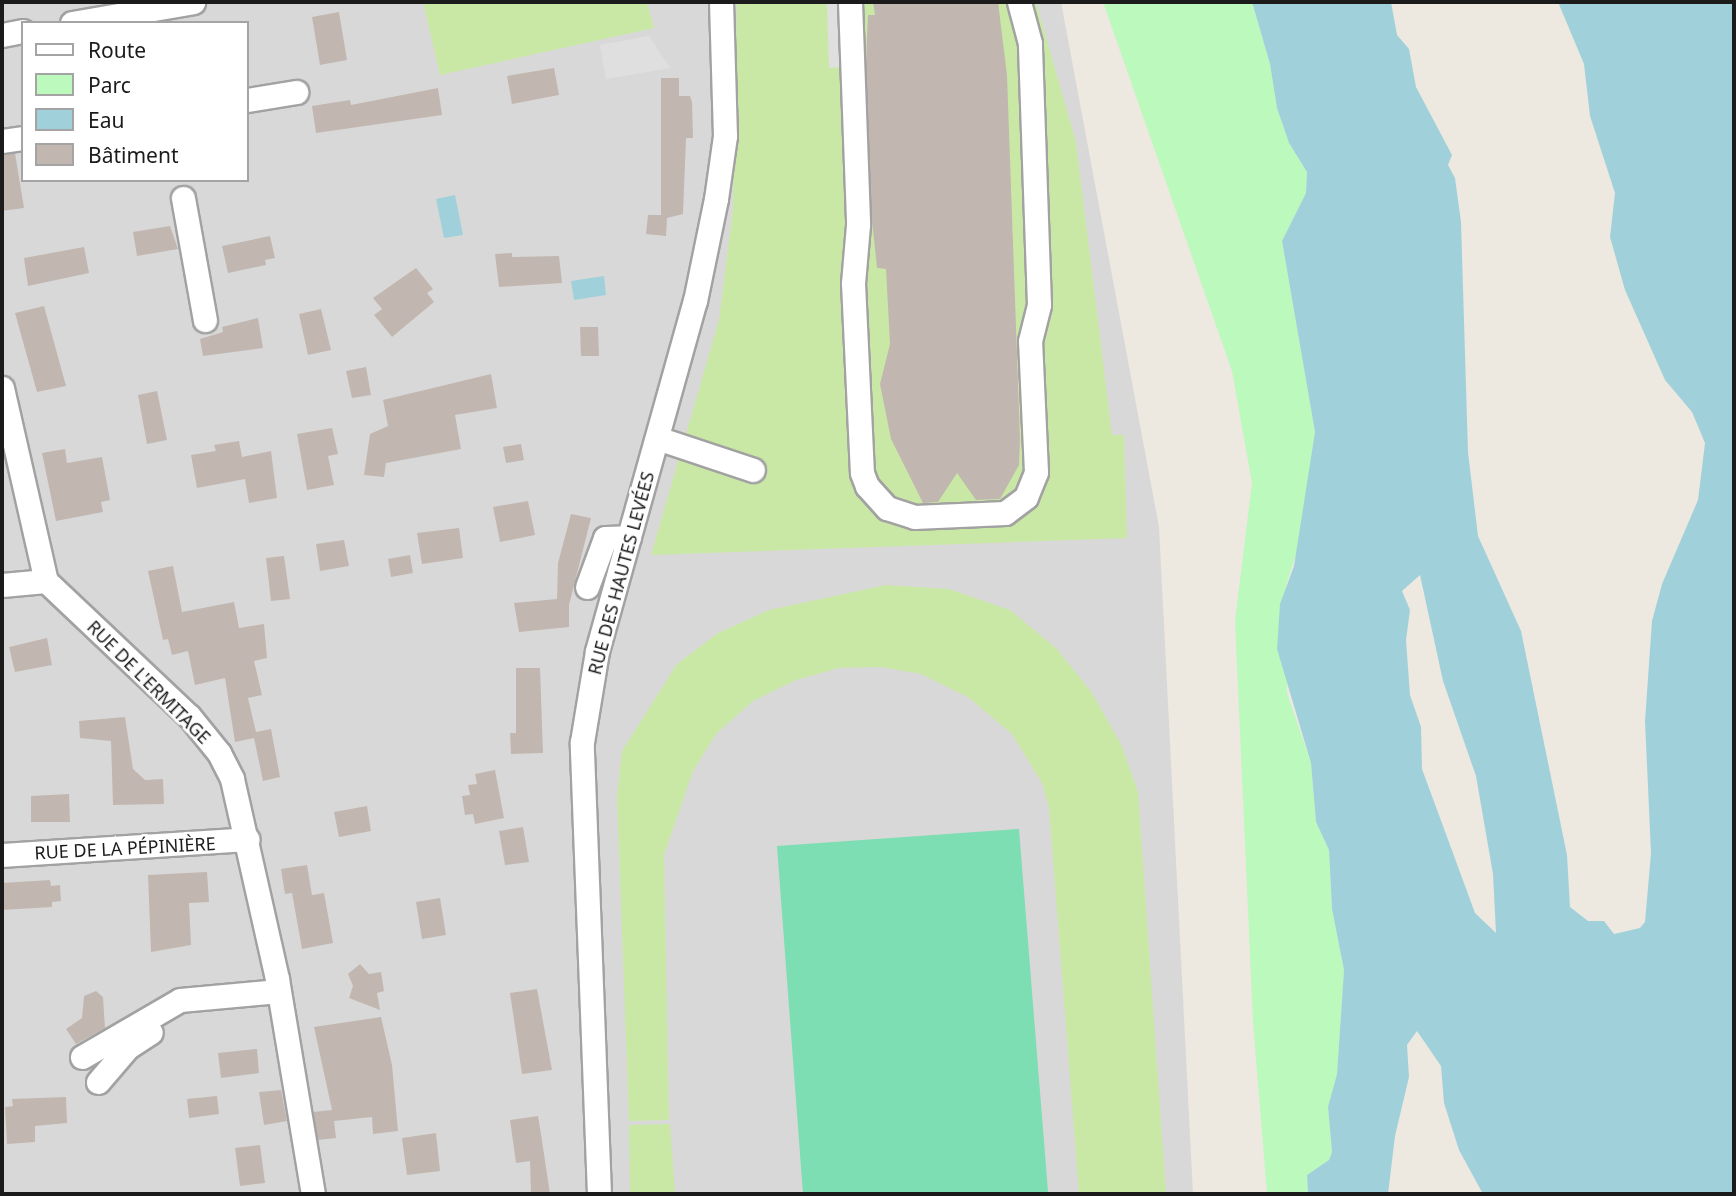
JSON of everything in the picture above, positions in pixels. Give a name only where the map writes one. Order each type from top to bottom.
[{"type":"street","points":[[84,21],[193,2]]},
{"type":"street","name":"RUE DES HAUTES LEVÉES","points":[[599,1194],[582,742],[597,651],[695,301],[716,200],[725,136],[721,2]]},
{"type":"street","points":[[850,2],[858,225],[853,283],[862,473],[867,486],[887,508],[914,517],[1005,513],[1026,497],[1036,472],[1030,341],[1039,305],[1030,57],[1019,2]]},
{"type":"street","points":[[2,35],[21,31]]},
{"type":"street","points":[[248,100],[296,92]]},
{"type":"street","points":[[2,141],[21,138]]},
{"type":"street","points":[[183,198],[205,320]]},
{"type":"street","points":[[2,388],[46,581],[2,585]]},
{"type":"street","points":[[657,438],[753,470]]},
{"type":"street","points":[[587,587],[605,538],[629,537]]},
{"type":"street","name":"RUE DE L'ERMITAGE","points":[[46,581],[189,716],[219,753],[232,779],[281,998],[313,1194]]},
{"type":"street","name":"RUE DE LA PÉPINIÈRE","points":[[2,855],[247,839]]},
{"type":"street","points":[[82,1058],[180,1000],[281,998]]},
{"type":"street","points":[[97,1082],[128,1047],[174,1017],[194,1011],[281,998]]},
{"type":"shaded area","points":[[2,2],[1061,2],[1159,527],[1193,1194],[2,1194]]},
{"type":"shaded area","points":[[827,2],[846,2],[848,67],[829,68]]},
{"type":"shaded area","points":[[649,36],[670,68],[606,79],[600,45]]},
{"type":"green space","points":[[423,2],[647,2],[654,28],[440,75]]},
{"type":"green space","points":[[737,2],[1036,2],[1076,142],[1112,435],[1124,435],[1127,538],[651,555],[719,320],[733,210]]},
{"type":"green space","points":[[1103,2],[1252,2],[1270,64],[1277,108],[1289,143],[1307,172],[1306,193],[1282,241],[1315,432],[1298,548],[1286,585],[1287,693],[1311,763],[1316,822],[1329,850],[1332,909],[1344,970],[1337,1074],[1328,1107],[1332,1152],[1329,1160],[1307,1175],[1308,1194],[1267,1194],[1253,1022],[1235,621],[1252,483],[1232,371]]},
{"type":"green space","points":[[886,585],[949,589],[1010,610],[1057,649],[1092,693],[1121,744],[1138,792],[1166,1194],[1079,1194],[1049,808],[1042,783],[1012,734],[968,697],[921,674],[881,667],[839,668],[796,680],[753,701],[716,734],[693,771],[664,855],[669,1120],[629,1121],[617,797],[622,751],[677,664],[718,633],[769,610]]},
{"type":"green space","points":[[1019,829],[1048,1192],[803,1194],[777,846]]},
{"type":"green space","points":[[670,1124],[675,1194],[630,1194],[629,1125]]},
{"type":"water","points":[[1252,2],[1391,2],[1397,35],[1409,49],[1416,87],[1452,155],[1448,165],[1455,178],[1461,222],[1468,452],[1478,536],[1521,631],[1567,855],[1570,907],[1588,921],[1604,921],[1614,934],[1640,928],[1645,922],[1651,853],[1645,721],[1652,621],[1662,584],[1698,500],[1705,443],[1692,412],[1665,380],[1625,290],[1610,237],[1615,193],[1590,116],[1584,64],[1558,2],[1734,2],[1734,1194],[1483,1194],[1459,1150],[1444,1103],[1441,1066],[1417,1031],[1407,1045],[1409,1077],[1395,1136],[1388,1194],[1308,1194],[1307,1175],[1329,1160],[1332,1152],[1328,1107],[1337,1074],[1344,970],[1332,909],[1329,850],[1316,822],[1311,763],[1277,649],[1280,604],[1294,566],[1315,432],[1282,241],[1306,193],[1307,172],[1289,143],[1277,108],[1270,64]],"holes":[[[1420,575],[1443,681],[1476,776],[1493,874],[1496,933],[1475,913],[1422,769],[1421,727],[1410,695],[1406,640],[1410,610],[1402,591]]]},
{"type":"water","points":[[455,195],[463,235],[444,238],[436,199]]},
{"type":"water","points":[[604,276],[606,295],[574,300],[571,281]]},
{"type":"building","points":[[873,2],[998,2],[1007,75],[1020,439],[1019,465],[1000,499],[976,500],[957,473],[938,502],[923,503],[891,439],[880,384],[890,344],[886,269],[877,268],[871,210],[866,61],[868,15],[875,15]]},
{"type":"building","points":[[339,12],[347,60],[320,65],[312,17]]},
{"type":"building","points":[[554,68],[559,95],[512,104],[507,76]]},
{"type":"building","points":[[661,78],[679,78],[679,96],[690,96],[692,102],[693,138],[686,138],[683,214],[667,218],[666,236],[646,234],[648,215],[661,215]]},
{"type":"building","points":[[438,88],[442,115],[316,133],[312,106],[350,100],[351,105]]},
{"type":"building","points":[[15,153],[24,208],[2,211],[2,155]]},
{"type":"building","points":[[170,226],[178,249],[137,256],[133,232]]},
{"type":"building","points":[[270,236],[275,258],[265,260],[266,265],[228,273],[222,246]]},
{"type":"building","points":[[84,247],[89,273],[28,286],[24,258]]},
{"type":"building","points":[[512,253],[512,257],[559,256],[562,283],[499,287],[495,254]]},
{"type":"building","points":[[416,268],[433,289],[427,293],[434,302],[392,337],[374,315],[382,309],[373,298]]},
{"type":"building","points":[[44,306],[66,386],[37,392],[15,313]]},
{"type":"building","points":[[321,309],[331,350],[308,355],[299,314]]},
{"type":"building","points":[[258,318],[263,348],[203,356],[200,339],[223,332],[222,327]]},
{"type":"building","points":[[580,327],[598,327],[599,356],[581,356]]},
{"type":"building","points":[[366,367],[371,395],[352,398],[346,371]]},
{"type":"building","points":[[491,374],[497,408],[455,415],[461,449],[386,463],[384,477],[364,475],[370,434],[388,426],[383,400]]},
{"type":"building","points":[[157,391],[167,440],[147,444],[138,395]]},
{"type":"building","points":[[332,428],[338,454],[328,456],[334,485],[307,490],[297,434]]},
{"type":"building","points":[[239,441],[242,457],[271,451],[277,498],[249,503],[245,479],[197,488],[191,455],[216,451],[214,445]]},
{"type":"building","points":[[521,444],[524,460],[506,463],[503,447]]},
{"type":"building","points":[[65,449],[67,463],[102,457],[110,500],[101,502],[103,512],[56,521],[42,453]]},
{"type":"building","points":[[528,501],[535,535],[500,542],[493,507]]},
{"type":"building","points":[[571,514],[591,518],[569,605],[569,627],[519,632],[514,603],[557,599],[558,563]]},
{"type":"building","points":[[459,528],[463,558],[422,564],[417,533]]},
{"type":"building","points":[[344,540],[349,566],[320,571],[316,544]]},
{"type":"building","points":[[410,555],[413,573],[391,577],[388,559]]},
{"type":"building","points":[[284,556],[290,599],[271,601],[266,558]]},
{"type":"building","points":[[173,566],[182,612],[234,602],[239,628],[264,624],[267,658],[254,661],[262,695],[248,698],[256,732],[271,729],[280,777],[263,781],[254,738],[235,742],[225,678],[195,685],[188,651],[172,655],[168,639],[163,640],[148,571]]},
{"type":"building","points":[[47,638],[52,665],[15,672],[9,647]]},
{"type":"building","points":[[516,668],[540,668],[543,753],[511,754],[510,733],[516,733]]},
{"type":"building","points":[[125,717],[133,769],[145,780],[163,779],[164,804],[113,805],[111,741],[80,738],[79,721]]},
{"type":"building","points":[[495,770],[504,818],[475,824],[473,814],[465,815],[462,796],[470,795],[468,785],[477,784],[475,774]]},
{"type":"building","points":[[69,794],[70,822],[31,822],[31,796]]},
{"type":"building","points":[[367,806],[371,831],[339,837],[334,812]]},
{"type":"building","points":[[523,827],[529,862],[505,865],[499,831]]},
{"type":"building","points":[[307,865],[312,895],[324,893],[333,943],[302,949],[292,893],[285,894],[281,869]]},
{"type":"building","points":[[207,872],[209,902],[189,903],[191,945],[151,952],[148,875]]},
{"type":"building","points":[[50,880],[51,886],[60,885],[61,901],[52,902],[52,907],[2,910],[2,883]]},
{"type":"building","points":[[440,898],[446,935],[422,939],[416,902]]},
{"type":"building","points":[[360,964],[369,974],[381,972],[384,991],[377,993],[380,1010],[349,998],[353,986],[348,974]]},
{"type":"building","points":[[537,989],[552,1070],[522,1074],[510,993]]},
{"type":"building","points":[[96,991],[103,997],[105,1028],[76,1044],[66,1029],[82,1018],[84,996]]},
{"type":"building","points":[[381,1017],[392,1065],[398,1131],[373,1134],[372,1117],[334,1121],[336,1138],[318,1140],[313,1112],[332,1110],[314,1027]]},
{"type":"building","points":[[257,1049],[259,1073],[221,1078],[218,1053]]},
{"type":"building","points":[[281,1090],[287,1121],[264,1125],[259,1092]]},
{"type":"building","points":[[217,1096],[219,1114],[189,1118],[187,1099]]},
{"type":"building","points":[[66,1097],[67,1123],[35,1126],[35,1142],[7,1144],[5,1107],[13,1106],[12,1099]]},
{"type":"building","points":[[538,1116],[550,1194],[531,1194],[530,1161],[516,1163],[510,1120]]},
{"type":"building","points":[[436,1133],[440,1171],[407,1175],[402,1138]]},
{"type":"building","points":[[260,1145],[265,1183],[240,1186],[235,1148]]}]
